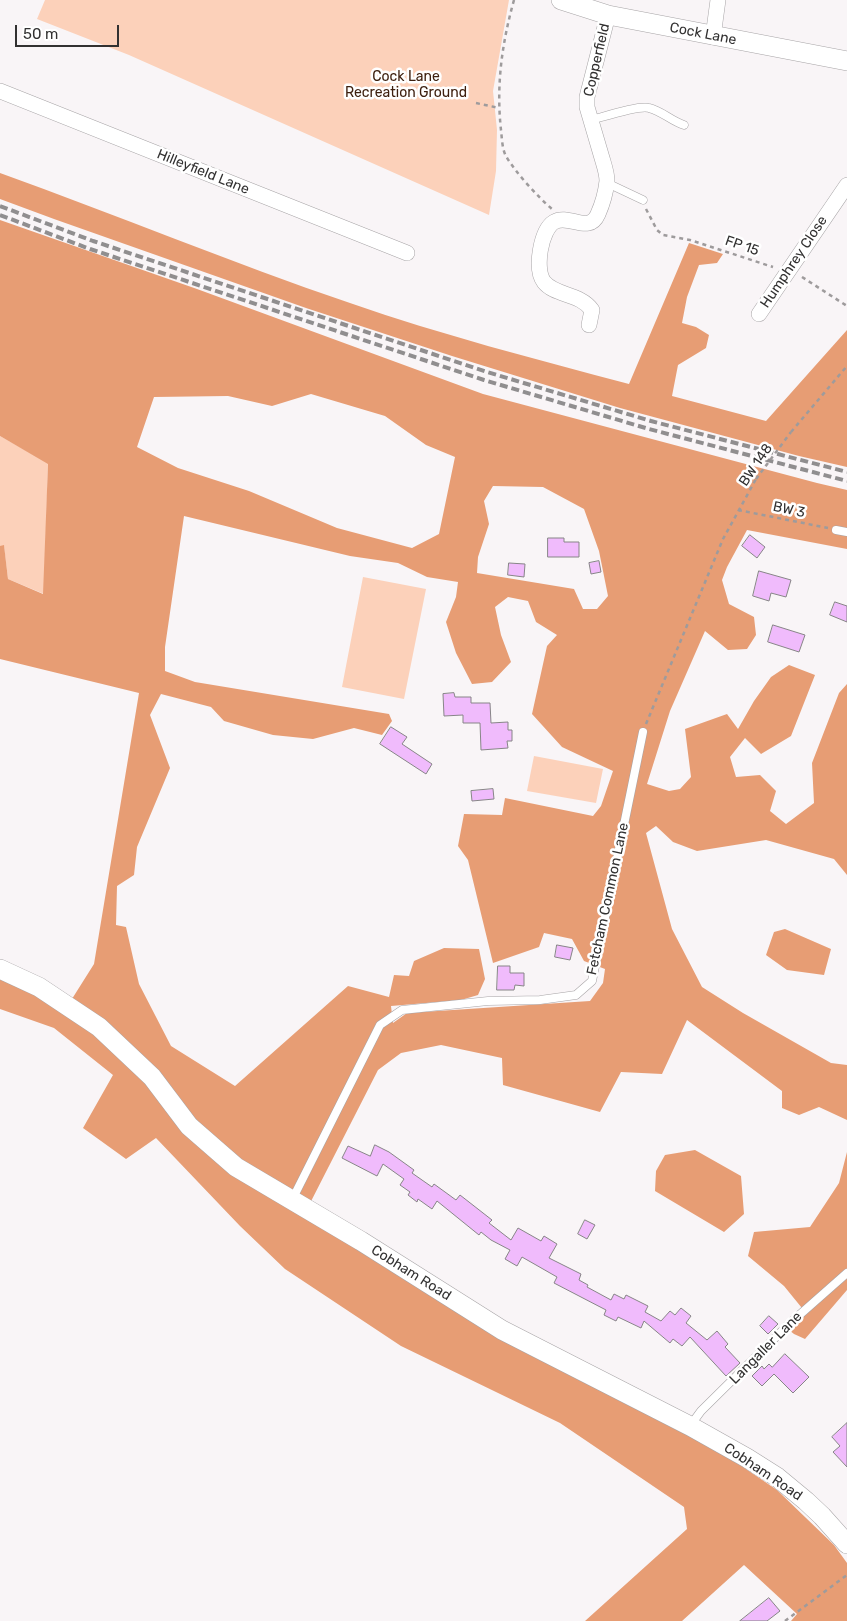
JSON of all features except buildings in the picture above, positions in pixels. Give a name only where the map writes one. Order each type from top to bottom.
[{"type":"street","name":"Cock Lane","points":[[561,0],[608,15],[847,62]]},
{"type":"street","points":[[713,37],[718,0]]},
{"type":"street","name":"Copperfield","points":[[563,219],[585,224],[593,222],[598,214],[607,183],[587,107],[587,97],[608,15]]},
{"type":"street","name":"Hilleyfield Lane","points":[[0,91],[407,253]]},
{"type":"street","name":"Humphrey Close","points":[[759,314],[847,185]]},
{"type":"street","points":[[563,219],[549,227],[543,240],[539,254],[540,272],[543,281],[552,288],[588,304],[592,310],[589,325]]},
{"type":"street","name":"Cobham Road","points":[[0,969],[39,987],[99,1027],[152,1077],[189,1126],[236,1167],[502,1330],[728,1446],[777,1478],[822,1516],[847,1544]]},
{"type":"lane","points":[[591,120],[646,106],[684,125]]},
{"type":"lane","points":[[607,183],[643,200]]},
{"type":"lane","points":[[836,530],[847,532]]},
{"type":"lane","name":"Fetcham Common Lane","points":[[292,1200],[380,1025],[402,1010],[488,1002],[540,1000],[576,995],[592,981],[643,732]]},
{"type":"lane","name":"Langaller Lane","points":[[690,1426],[701,1411],[788,1325],[847,1273]]},
{"type":"path","points":[[514,0],[504,39],[499,74],[498,108],[506,155],[546,205],[563,219]]},
{"type":"path","points":[[476,103],[498,108]]},
{"type":"path","name":"FP 15","points":[[643,200],[657,230],[663,235],[690,240],[775,268],[789,270],[802,276],[847,306]]},
{"type":"path","name":"BW 148","points":[[738,510],[756,479],[791,432],[847,366]]},
{"type":"path","points":[[643,732],[723,539],[738,510]]},
{"type":"path","name":"BW 3","points":[[738,510],[836,530]]},
{"type":"path","points":[[784,1621],[847,1575]]},
{"type":"green space","name":"Cock Lane Recreation Ground","points":[[45,0],[509,0],[493,91],[497,130],[496,171],[489,215],[129,55],[37,19]]},
{"type":"green space","points":[[0,436],[48,463],[44,594],[8,579],[4,546],[0,546]]},
{"type":"green space","points":[[363,577],[426,589],[404,699],[342,687]]},
{"type":"green space","points":[[534,756],[603,769],[596,803],[527,791]]},
{"type":"shaded area","points":[[0,173],[262,272],[385,315],[489,346],[629,384],[689,243],[723,254],[717,263],[699,265],[687,297],[682,323],[696,327],[709,335],[706,348],[678,365],[672,396],[766,421],[847,330],[847,467],[620,408],[306,308],[0,199]]},
{"type":"shaded area","points":[[0,220],[197,289],[483,394],[847,490],[847,549],[747,530],[722,580],[729,604],[754,617],[756,635],[747,649],[728,650],[705,631],[670,711],[647,784],[669,791],[680,789],[691,777],[685,729],[727,714],[738,729],[771,677],[789,665],[815,675],[791,736],[761,754],[745,738],[730,757],[736,777],[760,775],[776,791],[770,811],[786,824],[814,803],[812,763],[839,693],[847,684],[847,875],[834,859],[766,840],[697,851],[673,842],[656,826],[646,833],[672,929],[702,987],[743,1013],[831,1063],[847,1065],[847,1120],[819,1107],[799,1115],[782,1108],[782,1091],[687,1020],[662,1074],[621,1072],[600,1112],[503,1085],[502,1058],[441,1045],[401,1053],[378,1070],[304,1215],[690,1431],[777,1490],[834,1545],[847,1563],[847,1621],[791,1621],[797,1614],[744,1565],[682,1621],[585,1621],[687,1529],[684,1507],[560,1423],[401,1346],[285,1269],[240,1226],[156,1138],[126,1159],[83,1128],[113,1075],[54,1028],[0,1009],[0,977],[65,1010],[94,964],[139,693],[0,659],[0,546],[4,545],[8,579],[43,594],[48,464],[0,436]],"holes":[[[311,394],[385,416],[426,445],[455,457],[439,534],[412,548],[337,528],[249,491],[178,468],[137,447],[154,397],[228,396],[272,406]],[[493,486],[543,487],[584,509],[599,551],[608,596],[597,609],[583,609],[574,589],[477,573],[478,557],[489,524],[484,501]],[[184,516],[350,556],[398,563],[427,577],[458,582],[456,597],[446,622],[456,653],[472,684],[492,682],[511,662],[501,635],[495,607],[508,597],[528,601],[536,622],[557,635],[547,646],[532,714],[562,747],[613,771],[601,806],[593,816],[505,798],[502,815],[464,814],[458,846],[468,860],[493,963],[539,947],[544,933],[572,939],[584,961],[605,969],[603,983],[590,1001],[407,1013],[393,1023],[391,1006],[461,1000],[478,995],[485,979],[479,949],[444,948],[414,961],[409,976],[394,975],[389,997],[348,986],[235,1086],[171,1046],[139,984],[126,927],[116,925],[117,886],[134,875],[137,847],[170,768],[150,715],[161,694],[211,707],[224,721],[273,735],[313,739],[354,728],[382,735],[392,721],[389,714],[195,682],[165,671],[165,647]]]},
{"type":"shaded area","points":[[785,929],[831,949],[824,975],[787,970],[766,955],[774,932]]},
{"type":"shaded area","points":[[695,1150],[741,1176],[744,1214],[724,1232],[655,1191],[656,1171],[665,1155]]},
{"type":"shaded area","points":[[847,1152],[847,1290],[805,1339],[789,1330],[806,1313],[784,1286],[748,1256],[754,1232],[810,1227],[839,1183]]},
{"type":"railway","points":[[0,206],[93,241],[487,372],[651,421],[847,472]]},
{"type":"railway","points":[[0,215],[90,249],[484,380],[649,429],[847,481]]}]
